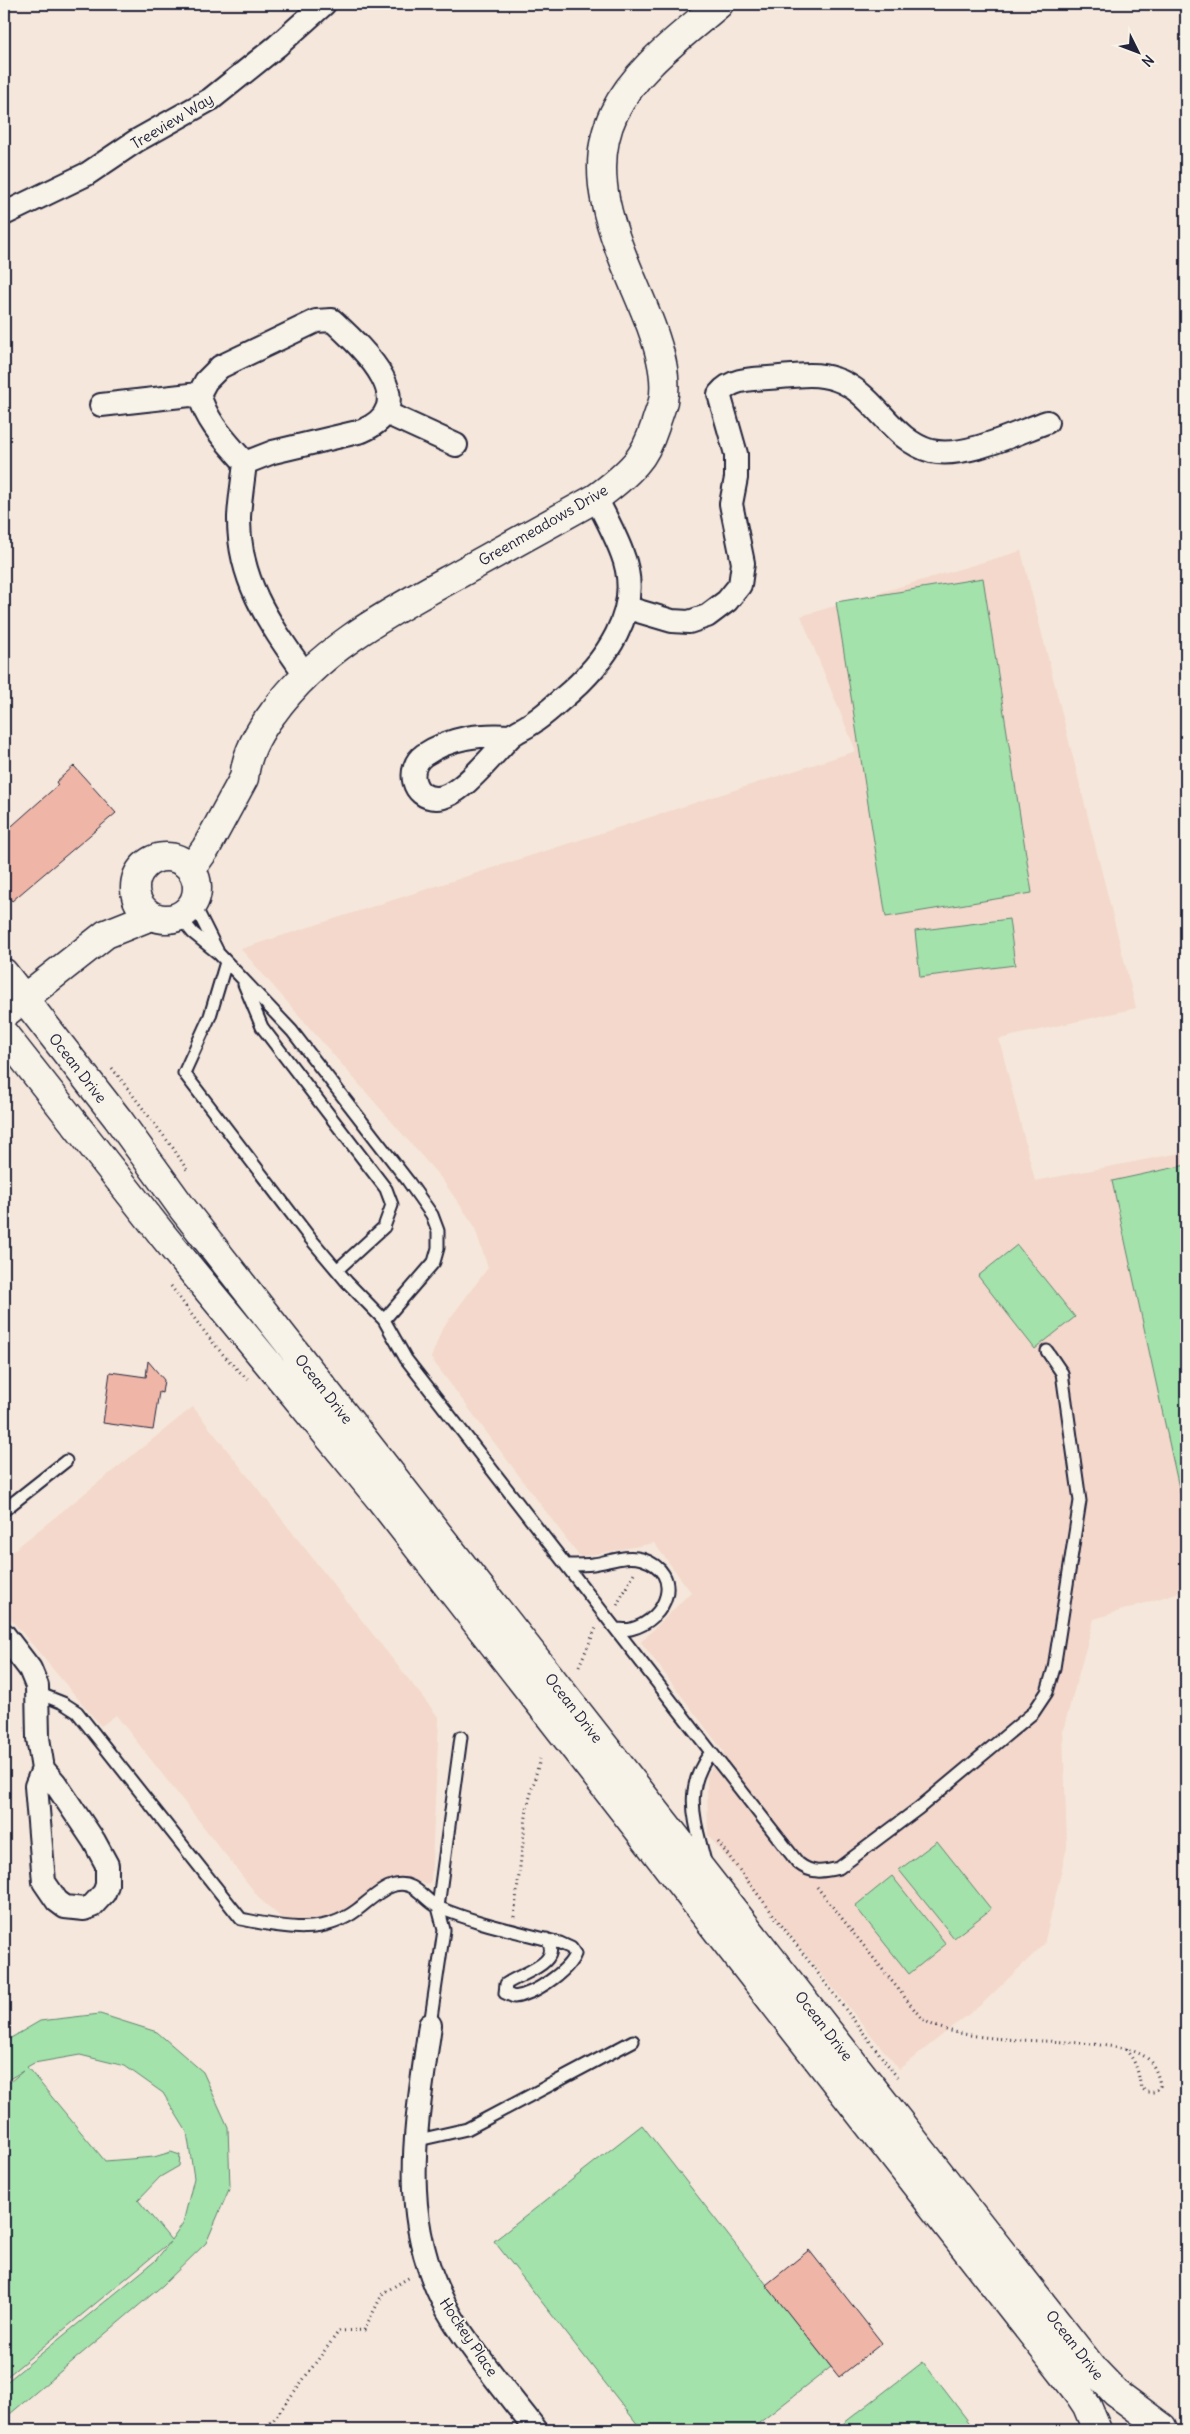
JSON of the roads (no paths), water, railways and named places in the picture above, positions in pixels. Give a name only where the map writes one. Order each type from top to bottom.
[{"type":"main road","name":"Greenmeadows Drive","points":[[182,863],[209,819],[231,775],[236,770],[245,767],[261,730],[305,674],[334,648],[400,606],[596,498],[638,462],[653,431],[663,399],[662,371],[658,347],[613,228],[603,196],[601,169],[604,144],[614,113],[632,85],[655,60],[719,4]]},
{"type":"main road","points":[[106,934],[135,892],[138,875],[148,862],[155,858],[182,863],[198,886],[187,910],[169,920],[151,916],[138,903],[135,892]]},
{"type":"main road","points":[[14,1007],[106,934],[151,916]]},
{"type":"main road","name":"Ocean Drive","points":[[4,973],[14,1007],[118,1120],[183,1209],[1102,2380],[1159,2429]]},
{"type":"main road","name":"Ocean Drive","points":[[4,1034],[165,1238],[380,1499],[1079,2394],[1087,2406],[1097,2430]]},
{"type":"street","name":"Treeview Way","points":[[4,214],[87,174],[136,141],[211,99],[278,46],[324,4]]},
{"type":"street","points":[[245,463],[273,452],[362,431],[374,426],[386,413],[390,402],[382,375],[353,339],[332,320],[316,321],[220,367],[206,381],[199,394],[204,412],[217,432],[245,463],[239,517],[242,553],[249,583],[270,624],[305,674]]},
{"type":"street","points":[[628,608],[672,621],[689,622],[707,616],[728,601],[740,585],[743,563],[731,504],[736,478],[736,454],[719,394],[726,386],[749,380],[811,374],[835,379],[870,400],[887,421],[912,444],[932,451],[952,452],[971,448],[1048,422]]},
{"type":"street","points":[[101,405],[199,394]]},
{"type":"street","points":[[386,413],[456,445]]},
{"type":"street","points":[[511,736],[546,712],[590,674],[611,646],[628,608],[628,576],[623,554],[596,498]]},
{"type":"street","points":[[4,1635],[35,1678],[38,1693],[38,1738],[43,1769],[77,1816],[107,1865],[107,1885],[104,1893],[92,1906],[84,1909],[65,1907],[57,1901],[44,1882],[36,1786],[43,1769]]},
{"type":"street","name":"Hockey Place","points":[[430,2025],[414,2141],[413,2169],[416,2206],[428,2267],[454,2320],[536,2430]]},
{"type":"lane","points":[[187,910],[223,958],[292,1031],[408,1180],[432,1215],[438,1231],[438,1248],[434,1262],[384,1320]]},
{"type":"lane","points":[[187,910],[194,933],[223,958]]},
{"type":"lane","points":[[223,958],[210,1016],[184,1073],[310,1238],[384,1320],[406,1359],[711,1752],[798,1863],[806,1870],[817,1872],[839,1868],[999,1743],[1033,1713],[1047,1692],[1054,1668],[1080,1501],[1062,1373],[1047,1351]]},
{"type":"lane","points":[[243,980],[262,1027],[381,1182],[392,1205],[384,1227],[337,1270]]},
{"type":"lane","points":[[4,1510],[66,1461]]},
{"type":"lane","points":[[567,1565],[593,1564],[630,1557],[642,1559],[653,1564],[663,1574],[668,1587],[668,1598],[661,1608],[653,1616],[632,1629],[616,1629]]},
{"type":"lane","points":[[38,1693],[63,1703],[77,1712],[241,1919],[285,1928],[322,1928],[336,1923],[355,1912],[376,1895],[394,1885],[408,1885],[418,1890],[438,1907],[547,1939],[571,1948],[574,1954],[572,1960],[558,1974],[528,1993],[521,1996],[509,1996],[505,1993],[506,1984],[544,1963],[549,1958],[551,1945],[547,1939]]},
{"type":"lane","points":[[430,2025],[444,1930],[438,1907],[462,1737]]},
{"type":"lane","points":[[709,1880],[693,1807],[695,1778],[700,1766],[711,1752]]},
{"type":"lane","points":[[414,2141],[467,2129],[633,2041]]}]
